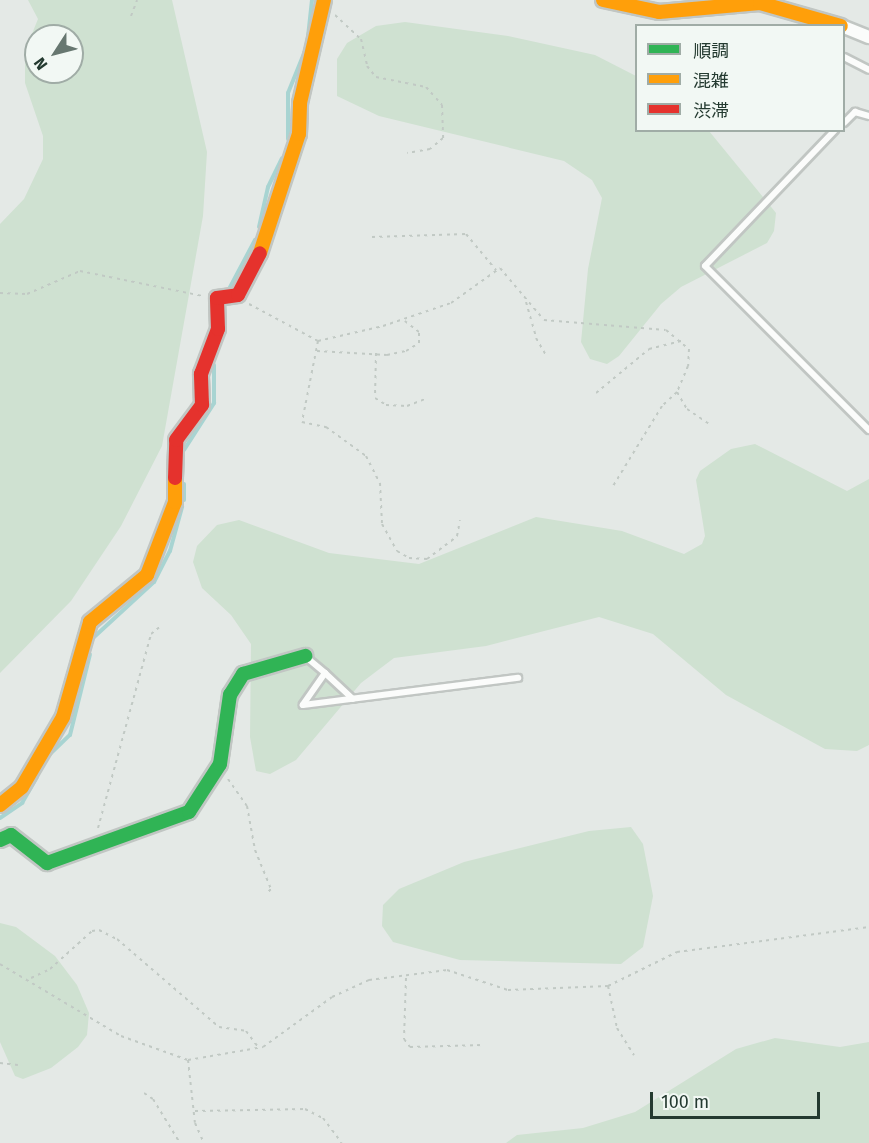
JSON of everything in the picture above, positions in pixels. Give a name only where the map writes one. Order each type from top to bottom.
[{"type":"street","points":[[603,0],[659,12],[760,3],[810,22],[826,24]]},
{"type":"street","points":[[0,805],[22,787],[63,717],[90,622],[147,575],[175,502],[176,440],[202,405],[201,374],[216,335],[217,298],[238,295],[262,249],[275,196],[299,135],[304,79],[324,4]]},
{"type":"street","points":[[845,27],[869,37]]},
{"type":"street","points":[[0,840],[10,835],[47,862],[189,812],[220,764],[230,694],[243,674],[305,656]]},
{"type":"lane","points":[[845,58],[869,70]]},
{"type":"lane","points":[[845,121],[855,112],[869,116]]},
{"type":"lane","points":[[833,132],[705,266],[869,430]]},
{"type":"lane","points":[[305,656],[353,699]]},
{"type":"lane","points":[[325,673],[303,705],[518,678]]},
{"type":"path","points":[[131,16],[137,0]]},
{"type":"path","points":[[324,4],[356,31],[364,44],[367,66],[376,77],[426,87],[442,105],[443,138],[430,149],[407,153]]},
{"type":"path","points":[[372,237],[466,234],[496,270]]},
{"type":"path","points":[[238,295],[272,319],[318,341],[403,320],[451,303],[496,270],[506,271],[525,299],[548,321],[649,326],[682,341],[689,349],[688,366],[677,392],[662,406],[613,486]]},
{"type":"path","points":[[0,293],[27,294],[80,271],[217,298]]},
{"type":"path","points":[[525,299],[536,339],[546,355]]},
{"type":"path","points":[[317,351],[376,353],[406,351],[419,343],[420,332],[403,320]]},
{"type":"path","points":[[318,341],[302,422],[326,427],[371,463],[380,483],[382,524],[397,551],[409,558],[428,559],[457,536],[460,520]]},
{"type":"path","points":[[596,393],[649,349],[682,341]]},
{"type":"path","points":[[376,353],[375,398],[386,405],[407,406],[425,399]]},
{"type":"path","points":[[677,392],[687,409],[711,425]]},
{"type":"path","points":[[100,843],[97,829],[151,634],[161,627]]},
{"type":"path","points":[[214,774],[236,785],[244,797],[252,842],[271,889],[266,894]]},
{"type":"path","points":[[0,964],[31,978],[121,1036],[188,1060],[259,1048],[341,993],[369,980],[406,978],[447,970],[508,990],[608,986],[677,952],[869,927]]},
{"type":"path","points":[[31,978],[51,969],[92,931],[99,930],[117,939],[219,1027],[246,1031],[259,1048]]},
{"type":"path","points":[[406,978],[404,1039],[410,1047],[483,1045]]},
{"type":"path","points":[[608,986],[617,1028],[634,1055]]},
{"type":"path","points":[[188,1060],[195,1111],[204,1143]]},
{"type":"path","points":[[0,1063],[18,1065]]},
{"type":"path","points":[[144,1093],[153,1099],[180,1143]]},
{"type":"path","points":[[195,1111],[305,1109],[323,1118],[342,1143]]},
{"type":"green space","points":[[28,0],[172,0],[207,152],[203,216],[162,446],[121,526],[71,601],[0,673],[0,224],[24,199],[43,159],[43,136],[25,84],[84,84],[84,24],[36,24],[38,19]]},
{"type":"green space","points":[[405,22],[508,36],[595,55],[635,75],[635,132],[710,132],[776,213],[774,231],[767,243],[681,287],[661,304],[619,356],[607,364],[590,359],[581,342],[588,269],[602,198],[592,180],[564,161],[379,116],[337,96],[337,59],[347,43],[376,26]]},
{"type":"green space","points":[[755,444],[847,491],[869,479],[869,745],[857,751],[825,749],[726,695],[653,634],[599,617],[486,646],[394,658],[361,683],[296,760],[270,774],[256,771],[250,737],[251,644],[231,615],[202,588],[193,562],[197,546],[217,525],[239,520],[329,553],[419,564],[536,517],[622,531],[684,554],[702,544],[705,536],[696,480],[700,471],[731,449]]},
{"type":"green space","points":[[631,827],[643,844],[653,896],[643,947],[621,964],[460,960],[393,942],[382,926],[383,905],[399,889],[464,862],[589,831]]},
{"type":"green space","points":[[0,923],[16,927],[55,956],[77,985],[89,1013],[87,1035],[78,1047],[51,1068],[23,1079],[15,1076],[0,1042]]},
{"type":"green space","points":[[775,1038],[840,1047],[869,1042],[869,1143],[506,1143],[517,1135],[583,1128],[635,1112],[736,1049]]},
{"type":"waterway","points":[[288,139],[288,93],[307,46],[312,0]]},
{"type":"waterway","points":[[259,227],[268,187],[282,158]]},
{"type":"waterway","points":[[228,291],[255,240]]},
{"type":"waterway","points":[[184,450],[214,403],[214,365]]},
{"type":"waterway","points":[[184,484],[184,500]]},
{"type":"waterway","points":[[93,638],[154,582],[170,551],[182,507]]},
{"type":"waterway","points":[[49,755],[70,735],[90,654]]},
{"type":"waterway","points":[[0,818],[22,803],[37,777]]},
{"type":"traffic: fast","points":[[0,840],[11,835],[47,863],[189,812],[220,764],[230,695],[243,674],[305,656]]},
{"type":"traffic: slow","points":[[260,253],[299,134],[300,103],[324,0]]},
{"type":"traffic: slow","points":[[603,0],[659,12],[760,3],[834,24]]},
{"type":"traffic: slow","points":[[0,805],[22,787],[63,717],[90,622],[147,575],[175,502],[175,478]]},
{"type":"traffic: jam","points":[[175,478],[176,440],[202,405],[201,374],[218,329],[217,298],[238,295],[260,253]]}]
